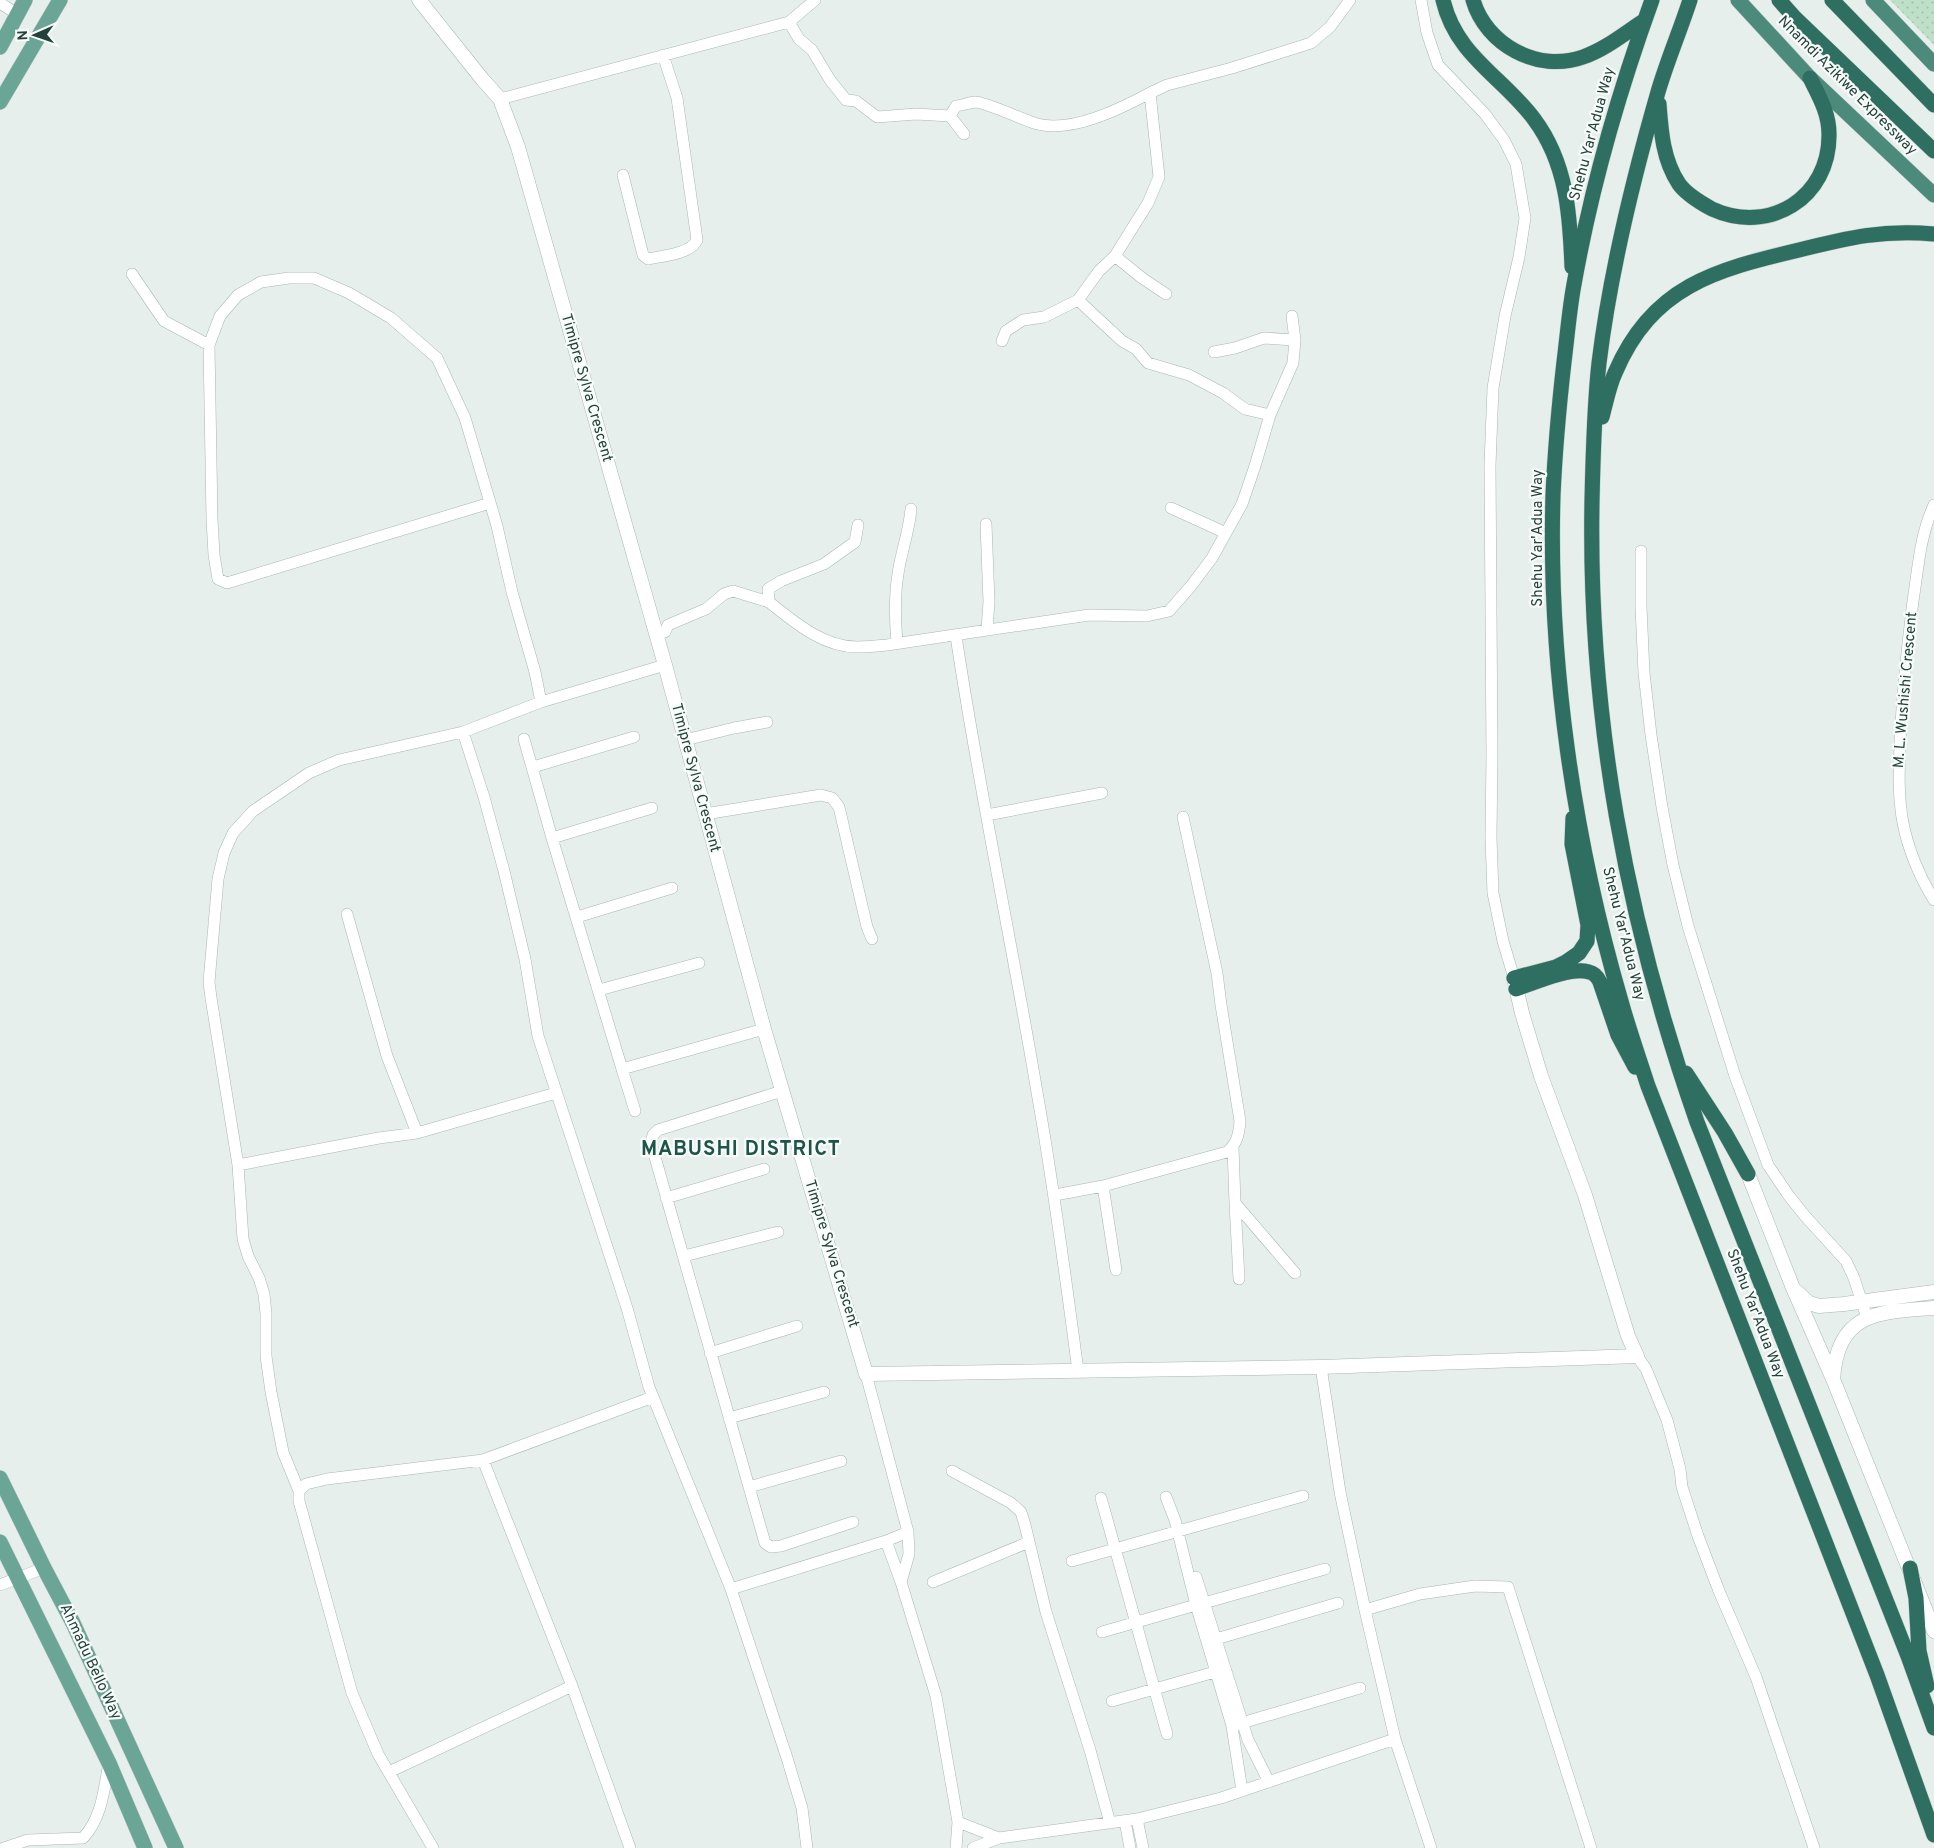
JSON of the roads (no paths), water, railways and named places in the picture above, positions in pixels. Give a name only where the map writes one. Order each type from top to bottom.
[{"type":"highway","points":[[1443,0],[1459,39],[1483,68],[1513,94],[1535,120],[1549,145],[1563,178],[1570,217],[1573,291]]},
{"type":"highway","points":[[1473,0],[1477,12],[1492,35],[1514,51],[1536,60],[1560,62],[1581,58],[1603,48],[1645,20]]},
{"type":"highway","name":"Shehu Yar'Adua Way","points":[[1652,0],[1604,152],[1573,291],[1558,416],[1553,505],[1554,580],[1558,659],[1574,791],[1587,862],[1618,992],[1648,1086],[1877,1674],[1934,1835]]},
{"type":"highway","name":"Shehu Yar'Adua Way","points":[[1690,0],[1658,91],[1622,234],[1609,298],[1599,364],[1594,447],[1592,590],[1596,661],[1605,749],[1617,827],[1632,900],[1672,1050],[1697,1122],[1908,1656],[1934,1728]]},
{"type":"highway","name":"Nnamdi Azikiwe Expressway","points":[[1738,0],[1810,78],[1934,195]]},
{"type":"highway","name":"Nnamdi Azikiwe Expressway","points":[[1779,0],[1824,46],[1934,151]]},
{"type":"highway","points":[[1832,0],[1934,104]]},
{"type":"highway","points":[[1873,0],[1934,64]]},
{"type":"highway","points":[[1658,91],[1662,142],[1670,165],[1680,185],[1700,203],[1722,213],[1749,218],[1774,214],[1799,201],[1815,183],[1825,162],[1829,135],[1826,110],[1810,78]]},
{"type":"highway","points":[[1594,447],[1614,374],[1627,348],[1643,325],[1656,311],[1681,290],[1732,267],[1844,239],[1906,231],[1934,234]]},
{"type":"highway","points":[[1515,983],[1566,962],[1579,953],[1587,941],[1588,925],[1572,844],[1574,791]]},
{"type":"highway","points":[[1515,983],[1572,971],[1590,972],[1597,977],[1604,991],[1618,1035],[1630,1059],[1648,1086]]},
{"type":"highway","points":[[1672,1050],[1725,1133],[1748,1174]]},
{"type":"highway","points":[[1910,1568],[1916,1598],[1920,1651],[1934,1722]]},
{"type":"main road","points":[[0,47],[25,0]]},
{"type":"main road","points":[[0,102],[60,0]]},
{"type":"main road","name":"Ahmadu Bello Way","points":[[0,1478],[73,1623],[176,1848]]},
{"type":"main road","name":"Ahmadu Bello Way","points":[[0,1542],[109,1763],[145,1848]]},
{"type":"street","name":"Timipre Sylva Crescent","points":[[419,0],[500,99],[518,147],[665,665],[764,1029],[866,1374],[908,1532],[909,1554],[901,1582]]},
{"type":"street","points":[[500,99],[789,22],[815,0]]},
{"type":"street","points":[[950,116],[956,106],[977,102],[1037,124],[1058,126],[1079,123],[1126,106],[1167,84],[1232,68],[1312,43],[1330,27],[1350,0]]},
{"type":"street","points":[[1420,0],[1427,33],[1438,65],[1484,114],[1504,140],[1516,164],[1525,218],[1519,257],[1505,316],[1492,388],[1490,465],[1491,838],[1493,893],[1503,942],[1541,1076],[1585,1195],[1628,1336],[1637,1356],[1646,1369],[1667,1420],[1680,1469],[1682,1487],[1698,1536],[1719,1592],[1756,1677],[1814,1848]]},
{"type":"street","points":[[0,3],[17,14]]},
{"type":"street","points":[[789,22],[799,39],[812,50],[830,80],[846,100],[856,101],[877,118],[916,114],[950,116],[964,134]]},
{"type":"street","points":[[623,175],[644,255],[648,259],[689,250],[695,245],[697,240],[677,98],[663,55]]},
{"type":"street","points":[[1002,340],[1006,331],[1023,320],[1044,317],[1078,300],[1100,271],[1115,256],[1148,204],[1159,177],[1150,93]]},
{"type":"street","points":[[1115,256],[1142,278],[1166,294]]},
{"type":"street","points":[[132,274],[164,321],[209,345]]},
{"type":"street","points":[[490,503],[227,583],[218,579],[214,555],[212,519],[209,345],[220,316],[238,296],[262,282],[290,278],[314,278],[349,293],[391,318],[436,358],[465,418],[490,503],[512,592],[535,672],[541,702]]},
{"type":"street","points":[[1078,300],[1122,341],[1136,350],[1148,363],[1189,375],[1223,393],[1245,408],[1270,415]]},
{"type":"street","points":[[656,634],[664,632],[668,625],[706,609],[724,594],[733,592],[769,602],[806,629],[833,643],[855,647],[956,636],[987,629],[1089,615],[1147,616],[1168,611],[1207,565],[1242,504],[1270,415],[1293,363],[1295,340],[1292,316]]},
{"type":"street","points":[[1214,352],[1235,348],[1264,338],[1295,340]]},
{"type":"street","name":"M. L. Wushishi Crescent","points":[[1934,505],[1928,519],[1919,561],[1909,630],[1901,706],[1899,788],[1903,824],[1913,857],[1934,900]]},
{"type":"street","points":[[1171,508],[1226,533]]},
{"type":"street","points":[[897,643],[894,605],[898,572],[911,510]]},
{"type":"street","points":[[986,524],[989,602],[987,629]]},
{"type":"street","points":[[769,602],[768,589],[781,580],[824,564],[855,542],[858,525]]},
{"type":"street","points":[[1641,551],[1644,664],[1651,734],[1673,865],[1688,926],[1735,1076],[1768,1165],[1805,1216],[1846,1261],[1868,1318]]},
{"type":"street","points":[[956,636],[1055,1195],[1078,1371]]},
{"type":"street","points":[[433,1848],[368,1734],[352,1694],[298,1501],[299,1491],[282,1452],[266,1356],[264,1294],[243,1239],[238,1165],[209,982],[218,879],[224,853],[233,833],[253,811],[309,773],[339,760],[463,732],[541,702],[665,665]]},
{"type":"street","points":[[685,740],[767,722]]},
{"type":"street","points":[[463,732],[484,797],[504,871],[525,959],[538,1036],[621,1290],[653,1397],[731,1589],[802,1808],[807,1848]]},
{"type":"street","points":[[533,767],[634,738]]},
{"type":"street","points":[[524,739],[552,838],[635,1110]]},
{"type":"street","points":[[987,815],[1102,793]]},
{"type":"street","points":[[705,814],[821,795],[832,798],[839,807],[867,927],[872,939]]},
{"type":"street","points":[[552,838],[652,808]]},
{"type":"street","points":[[1055,1195],[1104,1186],[1227,1152],[1233,1147],[1238,1136],[1240,1121],[1217,973],[1183,817]]},
{"type":"street","points":[[577,918],[672,888]]},
{"type":"street","points":[[347,914],[387,1056],[417,1133]]},
{"type":"street","points":[[599,990],[699,963]]},
{"type":"street","points":[[622,1069],[764,1029]]},
{"type":"street","points":[[782,1091],[658,1130],[653,1134],[651,1143],[765,1543],[771,1546],[781,1546],[853,1522]]},
{"type":"street","points":[[238,1165],[378,1138],[417,1133],[556,1093]]},
{"type":"street","points":[[1233,1147],[1239,1279]]},
{"type":"street","points":[[666,1198],[764,1169]]},
{"type":"street","points":[[1748,1174],[1793,1288],[1833,1379],[1910,1568],[1934,1631]]},
{"type":"street","points":[[1104,1186],[1116,1270]]},
{"type":"street","points":[[1235,1204],[1295,1273]]},
{"type":"street","points":[[684,1256],[778,1232]]},
{"type":"street","points":[[1793,1288],[1809,1303],[1819,1306],[1934,1292]]},
{"type":"street","points":[[1833,1379],[1836,1354],[1850,1330],[1868,1318],[1889,1312],[1934,1308]]},
{"type":"street","points":[[710,1353],[798,1326]]},
{"type":"street","points":[[866,1374],[1321,1367],[1637,1356]]},
{"type":"street","points":[[1321,1367],[1340,1492],[1365,1610],[1395,1739],[1431,1848]]},
{"type":"street","points":[[729,1418],[824,1392]]},
{"type":"street","points":[[299,1491],[306,1484],[327,1479],[483,1460],[653,1397]]},
{"type":"street","points":[[483,1460],[572,1686],[630,1848]]},
{"type":"street","points":[[749,1487],[841,1461]]},
{"type":"street","points":[[952,1471],[1011,1503],[1021,1512],[1046,1612],[1090,1750],[1110,1823]]},
{"type":"street","points":[[1072,1561],[1115,1549],[1178,1527],[1303,1496]]},
{"type":"street","points":[[1166,1497],[1178,1527],[1200,1604],[1215,1672],[1237,1724],[1269,1782]]},
{"type":"street","points":[[1101,1498],[1167,1734]]},
{"type":"street","points":[[731,1589],[886,1541],[908,1532]]},
{"type":"street","points":[[886,1541],[901,1582],[936,1696],[958,1822],[956,1848]]},
{"type":"street","points":[[933,1582],[1029,1542]]},
{"type":"street","points":[[1,1586],[18,1577],[44,1568]]},
{"type":"street","points":[[1102,1632],[1326,1569]]},
{"type":"street","points":[[1365,1610],[1420,1594],[1475,1586],[1508,1587],[1591,1848]]},
{"type":"street","points":[[1216,1639],[1338,1603]]},
{"type":"street","points":[[1200,1604],[1216,1639],[1237,1724],[1242,1791]]},
{"type":"street","points":[[1112,1701],[1215,1672]]},
{"type":"street","points":[[388,1772],[572,1686]]},
{"type":"street","points":[[1237,1724],[1360,1688]]},
{"type":"street","points":[[973,1848],[1000,1838],[1137,1819],[1221,1798],[1395,1739]]},
{"type":"street","points":[[4,1848],[28,1840],[83,1838],[92,1828],[102,1802],[109,1763]]},
{"type":"street","points":[[1137,1819],[1143,1848]]},
{"type":"street","points":[[1125,1821],[1130,1848]]},
{"type":"street","points":[[958,1822],[1000,1838]]},
{"type":"district","name":"MABUSHI DISTRICT","points":[[741,1150]]}]
